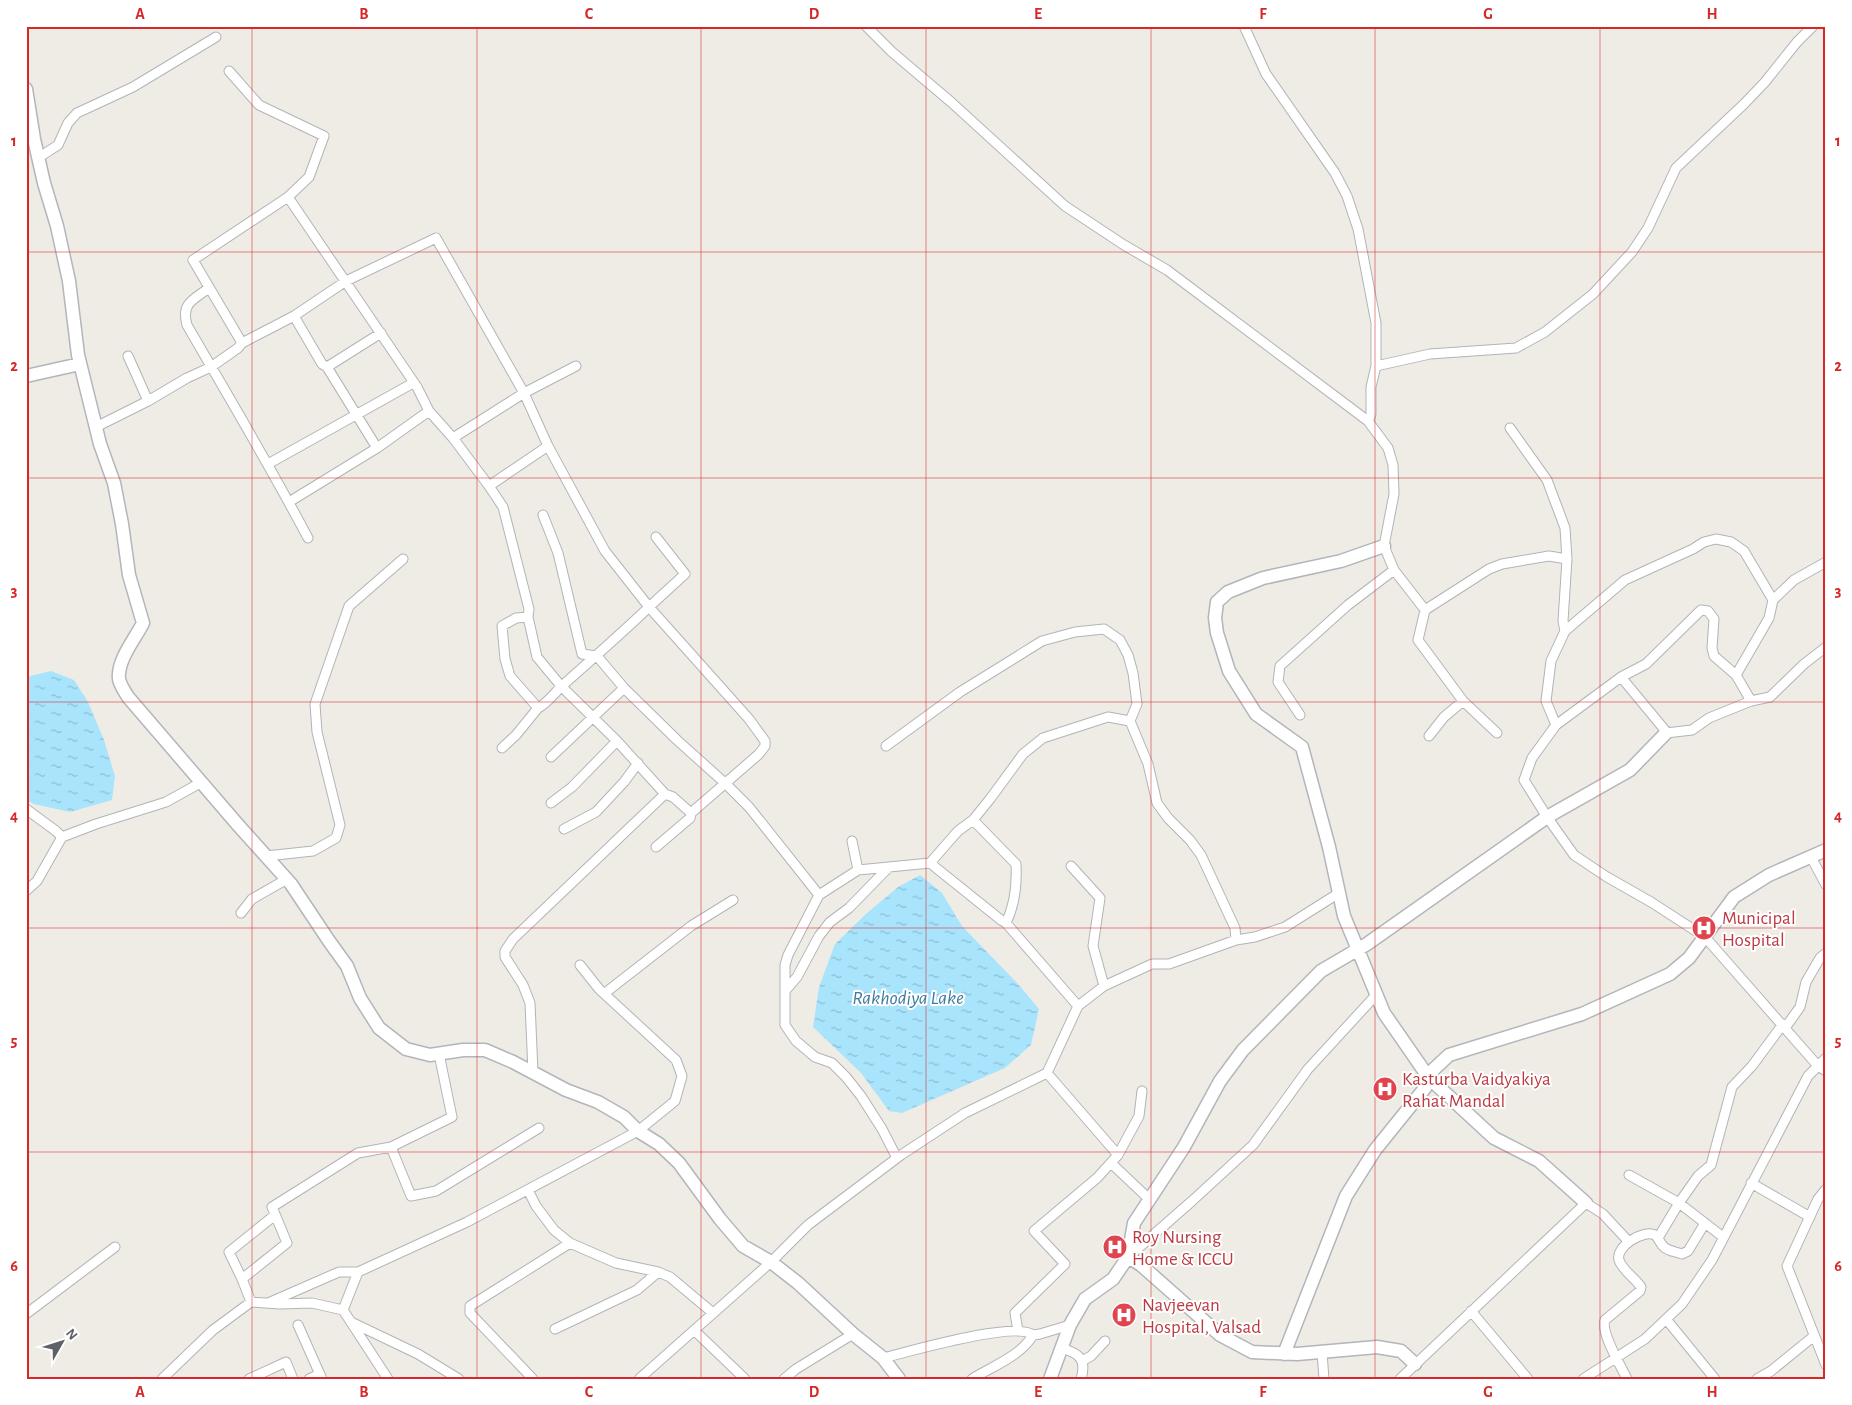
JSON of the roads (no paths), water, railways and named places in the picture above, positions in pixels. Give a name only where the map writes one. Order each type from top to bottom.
[{"type":"street","points":[[866,26],[892,52],[951,102],[1065,206],[1167,270],[1368,421],[1388,448],[1393,465],[1394,494],[1384,546],[1394,570],[1425,610]]},
{"type":"street","points":[[1244,26],[1266,74],[1335,173],[1347,196],[1358,229],[1376,323],[1376,366],[1371,387],[1371,414],[1368,421]]},
{"type":"street","points":[[1376,366],[1430,354],[1516,348],[1545,332],[1593,294],[1632,252],[1648,228],[1676,168],[1744,104],[1813,26]]},
{"type":"street","points":[[38,158],[58,145],[68,123],[77,113],[133,87],[216,37]]},
{"type":"street","points":[[229,71],[259,105],[324,136],[309,178],[288,197],[193,260],[242,343]]},
{"type":"street","points":[[26,89],[38,158],[58,226],[80,364],[96,427],[114,483],[129,575],[143,623],[120,669],[119,680],[128,697],[287,879],[347,966],[360,998],[379,1028],[406,1049],[430,1055],[463,1050],[485,1050],[533,1072],[566,1090],[598,1102],[624,1117],[638,1131],[659,1144],[679,1163],[720,1220],[742,1246],[771,1262],[798,1283],[883,1358],[899,1379]]},
{"type":"street","points":[[288,197],[417,387],[429,411],[453,438],[503,507],[529,609],[528,617],[537,656],[561,686],[617,741],[665,794],[673,797],[690,813]]},
{"type":"street","points":[[96,427],[148,402],[187,378],[211,367],[238,348],[242,343],[294,316],[346,281],[436,238],[524,393],[548,446],[605,551],[649,607],[749,719],[765,741],[765,746],[759,754],[690,813],[690,818],[656,847]]},
{"type":"street","points":[[209,288],[189,304],[184,315],[211,367],[268,464],[283,495],[289,502],[308,538]]},
{"type":"street","points":[[294,316],[322,364],[327,367],[357,414],[376,448]]},
{"type":"street","points":[[327,367],[381,333]]},
{"type":"street","points":[[128,356],[148,402]]},
{"type":"street","points":[[26,376],[80,364]]},
{"type":"street","points":[[453,438],[524,393],[576,366]]},
{"type":"street","points":[[268,464],[413,383]]},
{"type":"street","points":[[289,502],[376,448],[429,411]]},
{"type":"street","points":[[1510,428],[1547,480],[1565,528],[1567,559],[1563,621],[1565,631]]},
{"type":"street","points":[[489,486],[548,446]]},
{"type":"street","points":[[543,515],[558,553],[582,654],[597,656],[624,688],[676,740],[749,807],[819,895]]},
{"type":"street","points":[[502,748],[561,686],[597,656],[685,574],[656,537]]},
{"type":"street","points":[[1556,725],[1546,700],[1551,660],[1565,631],[1625,580],[1693,549],[1704,542],[1716,539],[1732,542],[1744,550],[1773,600]]},
{"type":"street","points":[[1384,546],[1341,561],[1263,578],[1228,592],[1218,602],[1215,618],[1216,634],[1229,671],[1256,714],[1302,747],[1329,847],[1344,916],[1384,1013],[1429,1078],[1494,1138],[1539,1161],[1586,1203],[1603,1214],[1629,1242]]},
{"type":"street","points":[[1497,732],[1463,701],[1418,640],[1425,610],[1489,569],[1502,564],[1549,556],[1567,559]]},
{"type":"street","points":[[266,856],[313,851],[336,838],[340,825],[317,732],[315,704],[349,606],[403,559]]},
{"type":"street","points":[[1736,675],[1769,618],[1773,600],[1794,580],[1826,562]]},
{"type":"street","points":[[1300,715],[1278,682],[1280,666],[1348,605],[1394,570]]},
{"type":"street","points":[[1751,701],[1736,675],[1714,656],[1712,648],[1714,619],[1708,611],[1701,610],[1646,664],[1621,676],[1556,725],[1532,758],[1524,780],[1574,854],[1606,877],[1652,902],[1705,937],[1822,1068]]},
{"type":"street","points":[[528,617],[516,618],[502,626],[505,659],[510,676],[538,708]]},
{"type":"street","points":[[886,746],[960,692],[1042,641],[1075,632],[1104,629],[1120,640],[1128,655],[1137,704],[1130,721],[1148,764],[1157,803],[1202,856],[1235,928],[1236,940]]},
{"type":"street","points":[[1128,1257],[1134,1223],[1184,1147],[1220,1081],[1243,1050],[1321,971],[1358,949],[1547,816],[1630,770],[1666,733],[1692,730],[1709,718],[1751,701],[1770,697],[1804,664],[1826,647]]},
{"type":"street","points":[[1621,676],[1666,733]]},
{"type":"street","points":[[551,757],[624,688]]},
{"type":"street","points":[[1429,736],[1444,717],[1463,701]]},
{"type":"street","points":[[897,1158],[882,1129],[861,1096],[846,1077],[832,1063],[815,1057],[796,1040],[786,1025],[785,965],[819,895],[858,870],[930,863],[990,799],[1023,754],[1043,738],[1108,717],[1130,721]]},
{"type":"street","points":[[551,803],[572,787],[617,741]]},
{"type":"street","points":[[564,829],[596,812],[624,782],[638,763]]},
{"type":"street","points":[[26,891],[37,881],[62,838],[96,824],[166,802],[202,782]]},
{"type":"street","points":[[533,1072],[530,1003],[523,985],[505,957],[505,951],[512,939],[665,794]]},
{"type":"street","points":[[26,809],[56,830],[62,838]]},
{"type":"street","points":[[972,820],[1016,864],[1017,881],[1011,913],[1006,923]]},
{"type":"street","points":[[852,841],[858,870]]},
{"type":"street","points":[[1284,1354],[1346,1196],[1375,1150],[1425,1088],[1433,1070],[1449,1055],[1582,1014],[1670,974],[1689,958],[1734,897],[1769,876],[1826,850]]},
{"type":"street","points":[[1811,857],[1826,886]]},
{"type":"street","points":[[930,863],[1006,923],[1078,1006]]},
{"type":"street","points":[[1071,866],[1100,898],[1093,946],[1104,986]]},
{"type":"street","points":[[785,991],[797,977],[819,936],[830,922],[849,908],[889,867]]},
{"type":"street","points":[[241,912],[252,899],[287,879]]},
{"type":"street","points":[[639,1379],[771,1262],[808,1225],[897,1158],[966,1113],[1048,1073],[1078,1006],[1104,986],[1152,964],[1169,964],[1236,940],[1255,937],[1285,926],[1339,893]]},
{"type":"street","points":[[605,993],[691,926],[733,900]]},
{"type":"street","points":[[1658,1238],[1698,1176],[1711,1165],[1732,1087],[1752,1066],[1800,1007],[1806,982],[1820,958],[1826,953]]},
{"type":"street","points":[[268,1303],[339,1272],[358,1272],[467,1222],[638,1131],[675,1101],[682,1076],[676,1060],[599,989],[580,964]]},
{"type":"street","points":[[1050,1379],[1070,1325],[1086,1299],[1113,1279],[1128,1257],[1253,1145],[1308,1069],[1376,994]]},
{"type":"street","points":[[242,1279],[287,1243],[272,1207],[358,1153],[391,1147],[452,1118],[439,1054]]},
{"type":"street","points":[[1583,1379],[1645,1338],[1682,1304],[1712,1260],[1808,1076],[1822,1068],[1826,1058]]},
{"type":"street","points":[[1048,1073],[1118,1155]]},
{"type":"street","points":[[1018,1331],[1015,1313],[1065,1264],[1034,1231],[1098,1178],[1118,1155],[1139,1116],[1142,1091]]},
{"type":"street","points":[[391,1147],[411,1196],[436,1191],[539,1128]]},
{"type":"street","points":[[1111,1163],[1149,1199]]},
{"type":"street","points":[[1629,1175],[1679,1203],[1723,1237]]},
{"type":"street","points":[[1752,1183],[1810,1217]]},
{"type":"street","points":[[1826,1189],[1818,1200],[1787,1266],[1826,1365]]},
{"type":"street","points":[[528,1190],[536,1206],[554,1230],[570,1243],[616,1263],[658,1272],[670,1277],[713,1313]]},
{"type":"street","points":[[1402,1378],[1414,1364],[1586,1203]]},
{"type":"street","points":[[251,1302],[229,1252],[275,1215]]},
{"type":"street","points":[[1627,1379],[1602,1326],[1604,1320],[1640,1291],[1641,1287],[1620,1263],[1619,1252],[1635,1237],[1647,1233],[1656,1236],[1664,1247],[1682,1254],[1688,1251],[1705,1223]]},
{"type":"street","points":[[533,1379],[470,1313],[470,1306],[570,1243]]},
{"type":"street","points":[[26,1314],[115,1247]]},
{"type":"street","points":[[1128,1257],[1141,1265],[1220,1335],[1252,1352],[1284,1354],[1376,1347],[1401,1351],[1414,1364]]},
{"type":"street","points":[[343,1310],[358,1272]]},
{"type":"street","points":[[554,1328],[637,1290],[658,1272]]},
{"type":"street","points":[[162,1379],[213,1330],[251,1302],[312,1302],[343,1310],[388,1379]]},
{"type":"street","points":[[1471,1311],[1528,1379]]},
{"type":"street","points":[[1666,1319],[1715,1379]]},
{"type":"street","points":[[351,1322],[418,1354],[460,1379]]},
{"type":"street","points":[[298,1325],[321,1376],[309,1379]]},
{"type":"street","points":[[1033,1335],[1070,1325]]},
{"type":"street","points":[[694,1331],[745,1379]]},
{"type":"street","points":[[883,1358],[985,1333],[1029,1331],[1033,1335]]},
{"type":"street","points":[[784,1379],[796,1369],[854,1334]]},
{"type":"street","points":[[972,1379],[1013,1355],[1030,1341],[1033,1335]]},
{"type":"street","points":[[1757,1379],[1771,1371],[1814,1336]]},
{"type":"street","points":[[1082,1361],[1091,1356],[1105,1340]]},
{"type":"street","points":[[1061,1348],[1075,1352],[1082,1361],[1084,1369],[1080,1379]]},
{"type":"street","points":[[1322,1352],[1324,1379]]},
{"type":"street","points":[[249,1379],[286,1362],[294,1379]]},
{"type":"water","points":[[51,671],[74,680],[88,702],[104,740],[115,776],[112,800],[70,812],[34,804],[26,800],[26,677]]},
{"type":"water","name":"Rakhodiya Lake","points":[[920,875],[942,893],[962,926],[1019,985],[1039,1009],[1031,1045],[1005,1068],[902,1113],[889,1111],[861,1073],[813,1027],[819,987],[835,944],[867,913],[898,887]]},
{"type":"place","name":"Municipal Hospital","points":[[1704,928]]},
{"type":"place","name":"Kasturba Vaidyakiya Rahat Mandal","points":[[1385,1089]]},
{"type":"place","name":"Roy Nursing Home & ICCU","points":[[1115,1247]]},
{"type":"place","name":"Navjeevan Hospital, Valsad","points":[[1124,1315]]}]
